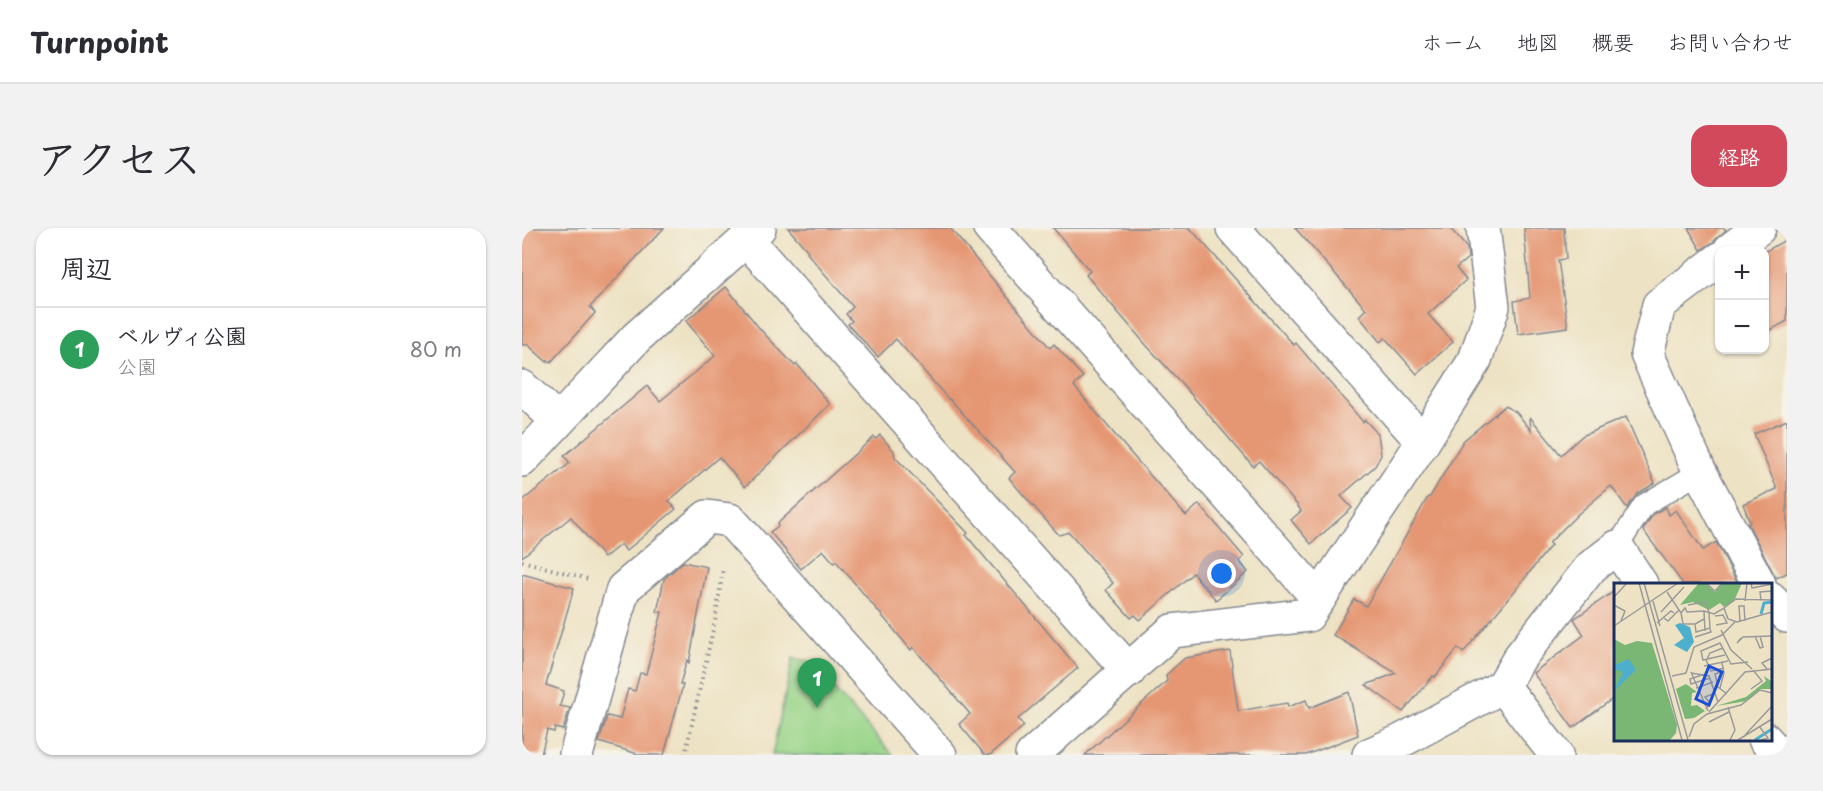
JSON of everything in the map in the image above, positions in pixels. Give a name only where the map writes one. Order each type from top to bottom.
[{"type":"street","points":[[990,228],[1319,599]]},
{"type":"street","points":[[1233,228],[1424,442]]},
{"type":"street","points":[[1032,755],[1172,631],[1308,615],[1424,442],[1474,360],[1493,307],[1484,228]]},
{"type":"street","points":[[1735,246],[1759,228]]},
{"type":"street","points":[[522,460],[636,338],[753,233],[1129,671]]},
{"type":"street","points":[[1715,262],[1659,305],[1647,354],[1700,472],[1758,583]]},
{"type":"street","points":[[522,387],[557,420]]},
{"type":"street","points":[[576,755],[623,589],[707,517],[730,520],[940,755]]},
{"type":"street","points":[[1370,755],[1399,742],[1503,686],[1520,657],[1591,567],[1617,547],[1640,583]]},
{"type":"street","points":[[1772,601],[1787,616]]},
{"type":"street","points":[[1503,686],[1556,755]]},
{"type":"street","points":[[1767,740],[1779,755]]},
{"type":"lane","points":[[1617,547],[1644,505],[1700,472]]},
{"type":"path","points":[[685,755],[716,616],[730,520]]},
{"type":"path","points":[[522,561],[623,589]]},
{"type":"green space","points":[[793,658],[809,661],[893,755],[772,755]]},
{"type":"building","points":[[522,228],[664,228],[590,307],[595,313],[551,362],[548,360],[547,362],[528,345],[522,345]]},
{"type":"building","points":[[788,228],[950,228],[1050,348],[1054,344],[1083,377],[1074,386],[1127,449],[1186,516],[1199,504],[1244,557],[1239,561],[1248,572],[1216,600],[1193,573],[1140,620],[1135,615],[1131,618],[1106,590],[1113,583],[1069,532],[1059,535],[1009,478],[1015,472],[896,339],[878,357],[848,324],[852,321],[846,314],[853,307]]},
{"type":"building","points":[[1053,228],[1190,228],[1294,345],[1296,343],[1363,422],[1365,420],[1378,434],[1381,455],[1375,466],[1341,496],[1352,508],[1311,544],[1291,520],[1301,511],[1298,506],[1259,461],[1253,466],[1147,346],[1086,275],[1090,271]]},
{"type":"building","points":[[1295,228],[1450,228],[1467,248],[1468,258],[1456,268],[1466,280],[1428,314],[1453,342],[1417,374],[1385,338],[1380,342],[1359,316],[1366,309]]},
{"type":"building","points":[[1524,228],[1564,228],[1566,259],[1558,260],[1568,327],[1518,334],[1514,301],[1530,298]]},
{"type":"building","points":[[1688,228],[1724,228],[1726,230],[1701,250]]},
{"type":"building","points":[[1787,239],[1787,321],[1769,331],[1769,300],[1769,249]]},
{"type":"building","points":[[726,287],[760,329],[795,366],[797,364],[830,404],[745,487],[719,457],[669,501],[676,509],[626,551],[621,544],[604,558],[571,517],[522,557],[522,501],[570,463],[564,456],[647,386],[660,401],[715,356],[686,321]]},
{"type":"building","points":[[1505,406],[1516,412],[1531,430],[1530,417],[1561,455],[1582,436],[1626,417],[1655,483],[1637,494],[1627,508],[1611,486],[1578,514],[1549,543],[1551,545],[1463,653],[1458,648],[1403,712],[1366,685],[1396,673],[1333,635],[1354,599],[1366,606],[1463,441]]},
{"type":"building","points":[[1787,420],[1787,573],[1776,578],[1748,524],[1750,522],[1743,504],[1777,489],[1754,434]]},
{"type":"building","points":[[880,435],[894,451],[895,457],[968,533],[966,535],[1078,668],[1018,719],[1024,726],[990,755],[985,755],[959,724],[970,714],[913,647],[911,650],[836,561],[834,563],[823,550],[801,569],[770,532],[874,437],[876,439]]},
{"type":"building","points":[[1666,507],[1669,515],[1676,510],[1703,550],[1716,542],[1737,583],[1682,583],[1643,530],[1653,514]]},
{"type":"building","points":[[683,562],[707,567],[689,663],[687,660],[680,684],[683,685],[664,755],[641,755],[599,742],[607,716],[620,719],[628,689],[635,691],[640,673],[646,674],[662,612],[657,612],[664,579]]},
{"type":"building","points":[[522,574],[574,588],[546,685],[564,691],[560,706],[570,708],[563,730],[555,728],[554,732],[547,730],[541,755],[522,755]]},
{"type":"building","points":[[1614,591],[1614,697],[1573,728],[1533,673],[1584,635],[1574,619]]},
{"type":"building","points":[[1230,651],[1238,711],[1287,703],[1288,707],[1306,700],[1309,708],[1349,692],[1358,735],[1306,755],[1085,755],[1167,681],[1166,675],[1185,658]]},
{"type":"place","name":"ベルヴィ公園","points":[[817,708]]}]
